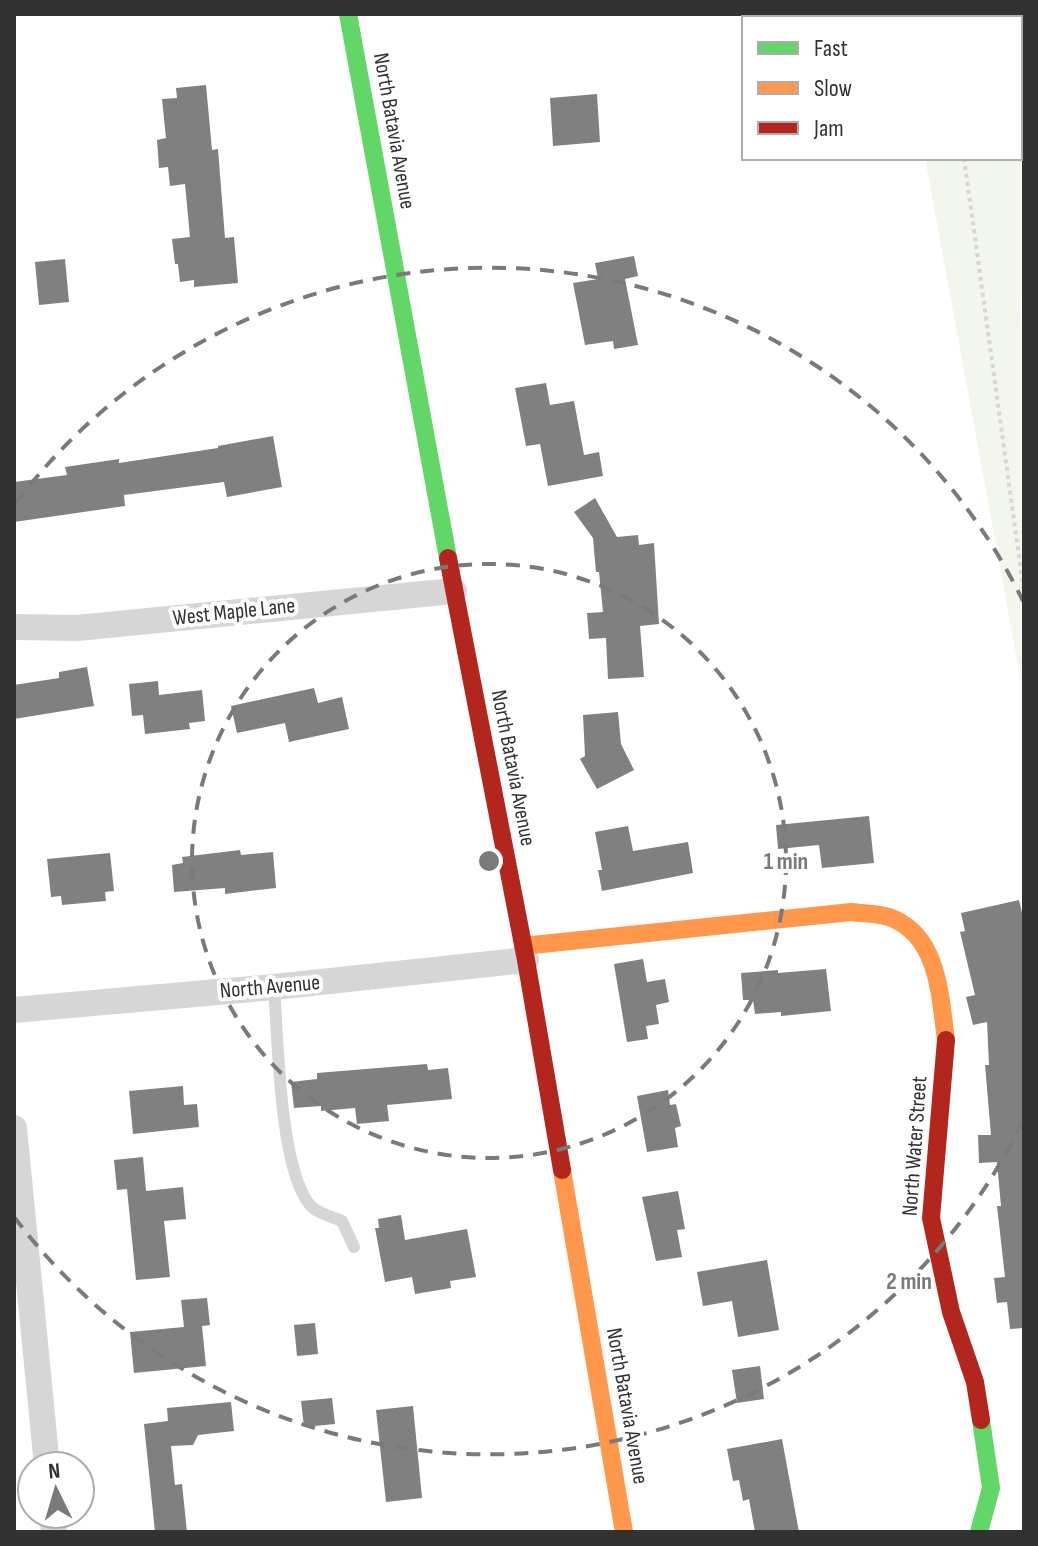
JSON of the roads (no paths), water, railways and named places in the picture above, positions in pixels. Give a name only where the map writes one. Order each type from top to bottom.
[{"type":"main road","name":"North Batavia Avenue","points":[[348,14],[454,591],[525,953],[624,1532]]},
{"type":"main road","name":"North Avenue","points":[[525,953],[851,912],[892,917],[916,932],[938,977],[946,1042]]},
{"type":"main road","name":"North Water Street","points":[[946,1042],[931,1218],[951,1312],[975,1382],[991,1488],[981,1531]]},
{"type":"street","name":"West Maple Lane","points":[[14,627],[77,628],[454,591]]},
{"type":"street","name":"North Avenue","points":[[14,1010],[274,987],[525,953]]},
{"type":"street","points":[[14,1128],[45,1450]]},
{"type":"lane","points":[[274,987],[290,1157],[303,1195],[312,1207],[342,1221],[354,1247]]}]
